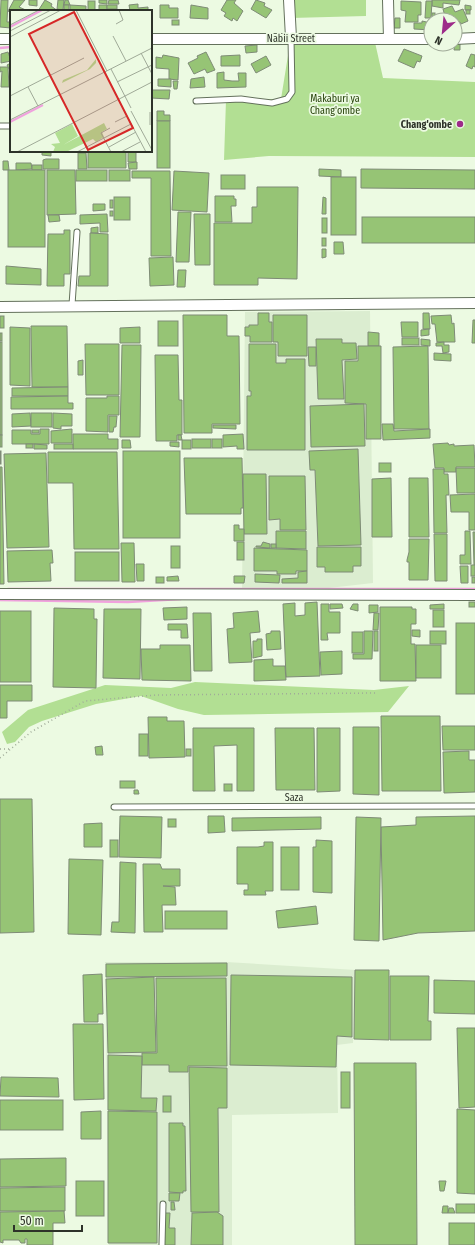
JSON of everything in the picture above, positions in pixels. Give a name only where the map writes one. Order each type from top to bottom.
[{"type":"street","points":[[289,0],[291,38]]},
{"type":"street","points":[[388,0],[389,39]]},
{"type":"street","points":[[463,38],[475,38]]},
{"type":"street","name":"Nabii Street","points":[[152,39],[423,39]]},
{"type":"street","points":[[0,307],[72,305],[475,303]]},
{"type":"street","points":[[0,594],[475,595]]},
{"type":"lane","points":[[196,102],[241,99],[272,103],[287,99],[292,92],[291,38]]},
{"type":"lane","points":[[72,305],[77,232]]},
{"type":"lane","name":"Saza","points":[[114,807],[475,806]]},
{"type":"lane","points":[[162,1204],[162,1245]]},
{"type":"path","points":[[0,758],[31,732],[85,701],[156,695],[376,693]]},
{"type":"path","points":[[0,749],[11,749]]},
{"type":"shaded area","points":[[370,311],[373,583],[311,590],[242,592],[245,312]]},
{"type":"shaded area","points":[[105,962],[226,962],[356,970],[353,1043],[337,1045],[338,1113],[232,1115],[232,1245],[109,1245]]},
{"type":"green space","points":[[290,0],[366,0],[366,16],[291,18]]},
{"type":"green space","name":"Makaburi ya Chang'ombe","points":[[374,38],[383,78],[475,82],[475,157],[269,156],[224,160],[226,100],[281,99],[290,43]]},
{"type":"green space","points":[[195,682],[374,690],[409,686],[388,712],[204,715],[178,709],[141,696],[96,704],[42,721],[29,727],[15,742],[7,744],[2,732],[28,710],[105,685],[171,688]]},
{"type":"building","points":[[1,0],[8,0],[7,22],[10,22],[10,28],[0,27]]},
{"type":"building","points":[[14,0],[25,0],[19,7],[26,10],[10,10],[10,12],[8,11]]},
{"type":"building","points":[[29,0],[37,0],[37,6],[29,5]]},
{"type":"building","points":[[45,0],[52,4],[51,6],[57,10],[39,10]]},
{"type":"building","points":[[58,0],[64,0],[63,10],[57,9]]},
{"type":"building","points":[[65,0],[68,0],[70,5],[64,5]]},
{"type":"building","points":[[99,0],[107,0],[107,4],[99,3]]},
{"type":"building","points":[[109,0],[118,0],[119,4],[108,4]]},
{"type":"building","points":[[227,0],[236,0],[234,3],[243,11],[237,21],[233,18],[232,21],[224,16],[226,13],[221,10]]},
{"type":"building","points":[[256,0],[265,3],[264,6],[272,10],[266,18],[251,9]]},
{"type":"building","points":[[432,0],[460,0],[459,5],[443,3],[443,8],[432,6]]},
{"type":"building","points":[[88,1],[95,1],[95,10],[88,10]]},
{"type":"building","points":[[401,1],[421,2],[421,15],[418,15],[418,22],[405,22],[406,11],[401,10]]},
{"type":"building","points":[[426,1],[432,1],[431,12],[425,12]]},
{"type":"building","points":[[138,4],[138,8],[148,7],[148,10],[130,10],[129,5]]},
{"type":"building","points":[[64,5],[69,5],[69,10],[64,10]]},
{"type":"building","points":[[70,5],[86,6],[86,10],[70,10]]},
{"type":"building","points":[[99,5],[107,5],[107,9],[117,9],[117,10],[99,10]]},
{"type":"building","points":[[107,5],[117,5],[117,9],[107,9]]},
{"type":"building","points":[[160,5],[169,5],[169,8],[178,8],[178,18],[160,18]]},
{"type":"building","points":[[191,5],[208,8],[208,19],[190,18]]},
{"type":"building","points":[[465,5],[471,6],[471,10],[465,10]]},
{"type":"building","points":[[452,6],[455,12],[444,12],[443,9]]},
{"type":"building","points":[[463,9],[468,21],[463,23],[463,12],[455,12]]},
{"type":"building","points":[[466,10],[470,10],[470,14],[466,14]]},
{"type":"building","points":[[395,18],[400,18],[400,28],[394,28]]},
{"type":"building","points":[[172,20],[179,20],[179,25],[172,25]]},
{"type":"building","points":[[423,21],[423,30],[414,29],[414,23],[422,23]]},
{"type":"building","points":[[257,45],[257,52],[246,53],[245,46]]},
{"type":"building","points":[[404,49],[422,56],[420,62],[417,61],[414,68],[398,61]]},
{"type":"building","points":[[8,52],[10,61],[1,63],[1,54]]},
{"type":"building","points":[[206,52],[215,70],[207,73],[205,69],[194,74],[188,63],[198,58],[197,56]]},
{"type":"building","points":[[471,54],[475,55],[475,67],[473,66],[472,69],[466,66]]},
{"type":"building","points":[[163,55],[179,58],[178,80],[169,79],[169,69],[156,68],[156,57],[162,58]]},
{"type":"building","points":[[240,55],[240,66],[221,66],[221,56]]},
{"type":"building","points":[[266,56],[271,65],[256,73],[251,64]]},
{"type":"building","points":[[10,64],[10,71],[7,65]]},
{"type":"building","points":[[0,67],[8,67],[9,87],[1,87],[2,71],[0,72]]},
{"type":"building","points":[[224,72],[224,80],[232,81],[239,81],[238,73],[246,73],[246,87],[217,88],[217,73]]},
{"type":"building","points":[[204,77],[205,87],[190,88],[191,79]]},
{"type":"building","points":[[158,79],[171,79],[171,87],[158,86]]},
{"type":"building","points":[[173,81],[178,81],[177,89],[174,89]]},
{"type":"building","points":[[152,90],[170,90],[169,99],[152,98]]},
{"type":"building","points":[[157,111],[164,111],[164,115],[170,115],[170,121],[157,121]]},
{"type":"building","points":[[157,121],[170,121],[170,168],[157,168]]},
{"type":"building","points":[[42,152],[51,152],[51,156],[42,155]]},
{"type":"building","points":[[88,152],[126,152],[126,168],[88,168]]},
{"type":"building","points":[[128,152],[136,152],[136,162],[128,162]]},
{"type":"building","points":[[78,153],[86,153],[87,169],[78,169]]},
{"type":"building","points":[[59,159],[59,169],[43,169],[43,160]]},
{"type":"building","points":[[3,161],[8,161],[9,170],[3,170]]},
{"type":"building","points":[[137,162],[137,169],[129,169],[128,163]]},
{"type":"building","points":[[16,163],[31,163],[32,169],[16,170]]},
{"type":"building","points":[[32,165],[42,165],[42,170],[32,170]]},
{"type":"building","points":[[319,169],[341,170],[341,177],[319,176]]},
{"type":"building","points":[[361,169],[475,170],[475,189],[361,188]]},
{"type":"building","points":[[8,170],[45,170],[45,247],[8,247]]},
{"type":"building","points":[[47,170],[75,170],[76,214],[47,215]]},
{"type":"building","points":[[76,170],[107,170],[107,181],[76,181]]},
{"type":"building","points":[[109,170],[130,170],[130,181],[109,181]]},
{"type":"building","points":[[132,171],[170,171],[171,256],[151,256],[151,178],[132,178]]},
{"type":"building","points":[[174,171],[209,173],[207,212],[172,210]]},
{"type":"building","points":[[221,175],[245,175],[245,189],[221,189]]},
{"type":"building","points":[[331,177],[356,177],[356,235],[331,235]]},
{"type":"building","points":[[257,187],[298,187],[297,279],[258,278],[258,285],[214,285],[214,223],[252,223],[252,207],[257,207]]},
{"type":"building","points":[[215,196],[234,196],[234,199],[236,199],[236,206],[231,206],[232,222],[215,222]]},
{"type":"building","points":[[114,197],[130,197],[130,220],[114,220]]},
{"type":"building","points":[[323,197],[326,198],[326,214],[322,214]]},
{"type":"building","points":[[110,200],[113,200],[113,208],[110,208]]},
{"type":"building","points":[[93,204],[105,204],[105,210],[93,211]]},
{"type":"building","points":[[110,211],[113,211],[113,216],[110,216]]},
{"type":"building","points":[[178,212],[191,212],[189,262],[176,262]]},
{"type":"building","points":[[107,214],[108,232],[100,232],[100,223],[80,224],[80,215]]},
{"type":"building","points":[[194,214],[210,214],[210,265],[195,265]]},
{"type":"building","points":[[48,215],[59,215],[60,221],[49,222]]},
{"type":"building","points":[[362,217],[475,217],[475,243],[362,243]]},
{"type":"building","points":[[322,218],[327,218],[327,233],[322,233]]},
{"type":"building","points":[[98,227],[98,233],[91,233],[91,228]]},
{"type":"building","points":[[64,230],[70,230],[70,274],[64,274],[64,286],[47,286],[48,234],[64,234]]},
{"type":"building","points":[[90,233],[108,234],[108,286],[78,286],[79,276],[90,276]]},
{"type":"building","points":[[322,238],[326,238],[326,246],[322,246]]},
{"type":"building","points":[[334,242],[343,242],[344,254],[334,254]]},
{"type":"building","points":[[322,249],[326,249],[326,257],[322,258]]},
{"type":"building","points":[[173,257],[174,285],[150,286],[149,258]]},
{"type":"building","points":[[6,266],[41,269],[41,285],[6,284]]},
{"type":"building","points":[[178,270],[186,270],[185,287],[177,287]]},
{"type":"building","points":[[258,313],[269,313],[269,322],[272,322],[272,342],[250,342],[250,336],[245,336],[245,327],[249,327],[249,325],[258,325]]},
{"type":"building","points":[[423,313],[429,313],[430,329],[423,329]]},
{"type":"building","points":[[183,315],[227,315],[227,336],[239,336],[240,424],[212,424],[212,433],[184,433]]},
{"type":"building","points":[[273,315],[307,315],[307,356],[278,356],[278,342],[273,342]]},
{"type":"building","points":[[451,315],[452,324],[454,323],[455,342],[437,342],[435,324],[432,324],[431,316]]},
{"type":"building","points":[[0,316],[4,316],[4,328],[0,328]]},
{"type":"building","points":[[473,320],[475,320],[475,343],[472,343]]},
{"type":"building","points":[[158,321],[178,321],[178,346],[158,346]]},
{"type":"building","points":[[401,322],[418,322],[418,337],[402,337]]},
{"type":"building","points":[[31,326],[67,326],[68,387],[32,387]]},
{"type":"building","points":[[10,327],[30,328],[30,386],[10,385]]},
{"type":"building","points":[[140,327],[140,343],[120,343],[120,328]]},
{"type":"building","points":[[429,329],[429,335],[421,336],[421,330]]},
{"type":"building","points":[[368,332],[379,333],[379,346],[368,346]]},
{"type":"building","points":[[0,333],[2,333],[2,341],[0,341]]},
{"type":"building","points":[[402,338],[419,338],[419,345],[402,345]]},
{"type":"building","points":[[316,339],[342,339],[342,343],[356,343],[357,359],[342,360],[344,399],[318,399]]},
{"type":"building","points":[[421,339],[430,340],[430,346],[421,345]]},
{"type":"building","points":[[0,342],[2,342],[2,435],[0,435]]},
{"type":"building","points":[[444,342],[444,345],[449,345],[449,352],[443,353],[442,346],[436,346],[436,343]]},
{"type":"building","points":[[85,344],[119,344],[119,395],[86,395]]},
{"type":"building","points":[[249,344],[276,344],[276,363],[286,363],[286,359],[305,359],[305,450],[247,450],[247,396],[251,396],[251,391],[249,391]]},
{"type":"building","points":[[122,345],[141,345],[140,437],[120,437]]},
{"type":"building","points":[[358,346],[381,346],[381,439],[366,439],[366,404],[345,403],[345,361],[358,361]]},
{"type":"building","points":[[428,346],[429,429],[394,429],[393,347]]},
{"type":"building","points":[[308,347],[316,347],[316,366],[309,366]]},
{"type":"building","points":[[434,353],[451,354],[451,361],[434,360]]},
{"type":"building","points":[[155,355],[178,355],[179,400],[182,400],[182,435],[177,435],[177,441],[156,441]]},
{"type":"building","points":[[83,360],[83,375],[78,375],[78,361]]},
{"type":"building","points":[[68,387],[68,396],[12,396],[12,388]]},
{"type":"building","points":[[68,396],[68,403],[73,403],[73,409],[11,409],[11,397]]},
{"type":"building","points":[[107,396],[119,396],[119,415],[108,415],[108,432],[86,431],[86,398],[107,398]]},
{"type":"building","points":[[364,404],[365,446],[311,447],[310,406]]},
{"type":"building","points":[[30,413],[31,426],[12,427],[12,414]]},
{"type":"building","points":[[31,413],[52,413],[52,427],[31,427]]},
{"type":"building","points":[[53,413],[72,414],[72,426],[61,426],[61,429],[53,428]]},
{"type":"building","points":[[109,416],[117,416],[116,427],[114,427],[113,432],[109,432]]},
{"type":"building","points":[[382,424],[393,424],[394,431],[430,429],[430,438],[383,440]]},
{"type":"building","points":[[213,425],[236,425],[236,429],[213,428]]},
{"type":"building","points":[[40,429],[49,429],[49,444],[12,444],[12,430],[31,430],[31,434],[40,434]]},
{"type":"building","points":[[72,429],[72,443],[51,443],[51,431]]},
{"type":"building","points":[[32,430],[39,430],[39,433],[32,433]]},
{"type":"building","points":[[73,434],[108,434],[108,439],[118,439],[118,449],[73,449]]},
{"type":"building","points":[[243,434],[244,449],[237,449],[237,446],[223,447],[223,435]]},
{"type":"building","points":[[0,435],[2,435],[2,447],[0,447]]},
{"type":"building","points":[[178,435],[181,435],[182,440],[178,440]]},
{"type":"building","points":[[192,439],[211,439],[211,448],[192,448]]},
{"type":"building","points":[[212,439],[222,439],[222,448],[212,448]]},
{"type":"building","points":[[122,440],[130,440],[131,448],[122,448]]},
{"type":"building","points":[[182,440],[191,440],[191,449],[182,449]]},
{"type":"building","points":[[170,442],[179,442],[179,447],[170,446]]},
{"type":"building","points":[[448,443],[449,445],[454,444],[454,446],[474,445],[475,467],[456,467],[456,472],[444,472],[444,468],[435,468],[433,444]]},
{"type":"building","points":[[26,444],[33,444],[33,448],[26,448]]},
{"type":"building","points":[[34,444],[47,445],[47,449],[34,449]]},
{"type":"building","points":[[54,444],[73,444],[73,449],[54,449]]},
{"type":"building","points":[[358,449],[361,545],[318,546],[315,470],[310,470],[309,451]]},
{"type":"building","points":[[1,451],[1,464],[0,464]]},
{"type":"building","points":[[123,451],[180,451],[180,538],[123,538]]},
{"type":"building","points":[[48,452],[117,452],[119,549],[74,549],[73,483],[48,483]]},
{"type":"building","points":[[46,453],[49,547],[7,548],[4,454]]},
{"type":"building","points":[[184,458],[242,458],[243,508],[241,508],[241,514],[186,514]]},
{"type":"building","points":[[379,463],[391,463],[391,472],[379,472]]},
{"type":"building","points":[[0,467],[2,467],[4,584],[0,584]]},
{"type":"building","points":[[456,468],[475,468],[475,493],[457,493]]},
{"type":"building","points":[[433,469],[444,469],[444,474],[448,474],[449,495],[446,495],[447,533],[434,533]]},
{"type":"building","points":[[243,474],[266,474],[267,534],[244,534]]},
{"type":"building","points":[[269,476],[305,476],[306,530],[280,530],[280,519],[269,520]]},
{"type":"building","points":[[391,478],[392,537],[372,537],[372,479]]},
{"type":"building","points":[[409,478],[428,478],[429,537],[409,537]]},
{"type":"building","points":[[475,494],[475,530],[469,530],[469,512],[451,512],[450,495]]},
{"type":"building","points":[[234,525],[239,525],[239,529],[244,529],[244,541],[234,541]]},
{"type":"building","points":[[276,531],[306,531],[306,549],[276,548]]},
{"type":"building","points":[[465,531],[470,531],[471,564],[460,564],[460,555],[465,555]]},
{"type":"building","points":[[473,532],[475,532],[475,565],[474,565]]},
{"type":"building","points":[[434,534],[447,534],[447,581],[435,581]]},
{"type":"building","points":[[409,539],[429,539],[428,580],[409,580],[409,562],[407,562],[407,560],[409,552]]},
{"type":"building","points":[[237,542],[244,542],[244,560],[237,560]]},
{"type":"building","points":[[263,542],[270,544],[270,548],[256,547],[261,546]]},
{"type":"building","points":[[121,543],[134,543],[135,582],[122,582]]},
{"type":"building","points":[[271,544],[276,544],[276,548],[271,548]]},
{"type":"building","points":[[171,546],[180,546],[180,568],[171,568]]},
{"type":"building","points":[[317,547],[361,547],[361,566],[353,566],[353,572],[325,572],[325,567],[317,567]]},
{"type":"building","points":[[254,548],[307,550],[307,571],[296,571],[296,574],[277,574],[277,571],[254,571]]},
{"type":"building","points":[[52,550],[53,563],[50,563],[51,581],[8,582],[7,551]]},
{"type":"building","points":[[75,552],[119,552],[119,581],[75,581]]},
{"type":"building","points":[[136,564],[144,564],[144,581],[137,581]]},
{"type":"building","points":[[471,565],[475,565],[475,576],[471,576]]},
{"type":"building","points":[[460,566],[468,566],[468,583],[461,583]]},
{"type":"building","points":[[307,571],[307,583],[282,583],[282,579],[298,578],[298,572]]},
{"type":"building","points":[[255,574],[280,575],[279,583],[255,582]]},
{"type":"building","points":[[178,576],[179,581],[167,581],[167,577]]},
{"type":"building","points":[[234,576],[245,576],[244,583],[234,583]]},
{"type":"building","points":[[156,577],[164,577],[164,583],[156,583]]},
{"type":"building","points":[[472,577],[475,577],[475,583],[472,583]]},
{"type":"building","points":[[317,602],[320,676],[286,677],[283,604],[295,603],[295,616],[305,615],[305,603]]},
{"type":"building","points":[[469,602],[475,602],[475,607],[469,607]]},
{"type":"building","points":[[321,604],[329,604],[329,612],[340,612],[340,633],[327,633],[328,640],[321,640]]},
{"type":"building","points":[[330,604],[342,604],[343,608],[330,609]]},
{"type":"building","points":[[353,604],[358,604],[358,611],[350,609]]},
{"type":"building","points":[[444,604],[444,609],[430,609],[430,605]]},
{"type":"building","points":[[369,605],[378,605],[378,612],[369,613]]},
{"type":"building","points":[[187,607],[187,619],[164,620],[163,608]]},
{"type":"building","points":[[380,607],[412,607],[412,609],[416,609],[416,624],[411,624],[411,644],[415,644],[416,681],[380,681]]},
{"type":"building","points":[[54,608],[94,609],[94,619],[97,619],[96,688],[53,687]]},
{"type":"building","points":[[104,609],[141,609],[140,679],[103,678]]},
{"type":"building","points":[[433,610],[444,610],[444,627],[433,627]]},
{"type":"building","points":[[0,611],[31,611],[31,682],[0,682]]},
{"type":"building","points":[[258,611],[260,632],[250,633],[252,662],[229,663],[227,629],[234,628],[233,613]]},
{"type":"building","points":[[193,613],[211,613],[212,671],[194,671]]},
{"type":"building","points":[[374,613],[379,613],[378,630],[373,630]]},
{"type":"building","points":[[456,623],[475,623],[475,694],[456,694]]},
{"type":"building","points":[[168,624],[187,624],[188,638],[181,638],[181,630],[168,630]]},
{"type":"building","points":[[412,630],[420,630],[420,637],[412,636]]},
{"type":"building","points":[[271,631],[280,631],[281,649],[267,650],[266,634],[271,633]]},
{"type":"building","points":[[364,631],[373,631],[372,659],[353,659],[353,654],[364,654]]},
{"type":"building","points":[[374,631],[378,631],[378,651],[374,651]]},
{"type":"building","points":[[430,631],[446,631],[446,644],[430,644]]},
{"type":"building","points":[[352,632],[363,632],[363,653],[352,653]]},
{"type":"building","points":[[257,639],[262,639],[262,656],[253,658],[253,641],[257,641]]},
{"type":"building","points":[[160,645],[190,645],[191,681],[142,680],[141,649],[160,649]]},
{"type":"building","points":[[416,645],[441,645],[441,678],[416,678]]},
{"type":"building","points":[[342,651],[342,674],[321,675],[320,652]]},
{"type":"building","points":[[273,659],[273,666],[285,666],[286,680],[254,681],[254,660]]},
{"type":"building","points":[[0,685],[32,685],[32,701],[7,701],[7,718],[0,718]]},
{"type":"building","points":[[381,716],[440,716],[441,791],[382,791]]},
{"type":"building","points":[[148,717],[167,717],[167,721],[184,721],[185,757],[149,758]]},
{"type":"building","points":[[442,726],[475,726],[475,750],[443,750]]},
{"type":"building","points":[[353,727],[379,727],[379,795],[353,794]]},
{"type":"building","points":[[193,728],[254,728],[254,791],[237,791],[237,745],[214,746],[215,791],[193,791]]},
{"type":"building","points":[[275,728],[314,728],[315,790],[276,790]]},
{"type":"building","points":[[317,728],[340,728],[340,791],[317,792]]},
{"type":"building","points":[[139,734],[148,734],[148,756],[139,756]]},
{"type":"building","points":[[102,746],[103,755],[96,755],[95,747]]},
{"type":"building","points":[[186,749],[191,749],[191,756],[186,756]]},
{"type":"building","points":[[469,751],[469,760],[475,760],[475,792],[444,793],[443,752]]},
{"type":"building","points":[[120,781],[135,781],[135,788],[120,788]]},
{"type":"building","points":[[224,784],[232,784],[232,791],[224,791]]},
{"type":"building","points":[[134,790],[138,790],[139,794],[134,794]]},
{"type":"building","points":[[0,799],[32,799],[34,932],[0,933]]},
{"type":"building","points":[[120,816],[162,817],[161,858],[119,857]]},
{"type":"building","points":[[208,816],[224,816],[225,832],[208,833]]},
{"type":"building","points":[[475,816],[475,931],[418,933],[383,940],[381,827],[416,825],[416,817]]},
{"type":"building","points":[[321,817],[321,829],[232,831],[232,818]]},
{"type":"building","points":[[356,817],[381,818],[379,941],[354,940]]},
{"type":"building","points":[[168,819],[176,819],[176,827],[168,827]]},
{"type":"building","points":[[102,823],[102,847],[84,847],[84,824]]},
{"type":"building","points":[[110,840],[118,840],[118,857],[110,857]]},
{"type":"building","points":[[316,840],[332,841],[332,893],[313,892],[313,847],[316,847]]},
{"type":"building","points":[[264,842],[273,842],[273,891],[265,891],[266,895],[244,895],[244,890],[248,890],[248,884],[237,884],[237,847],[264,846]]},
{"type":"building","points":[[281,847],[299,847],[299,890],[281,890]]},
{"type":"building","points":[[69,859],[103,860],[101,935],[68,934]]},
{"type":"building","points":[[120,862],[136,863],[135,933],[111,932],[112,922],[119,922]]},
{"type":"building","points":[[143,864],[160,864],[162,869],[180,869],[180,886],[163,886],[175,887],[176,905],[162,905],[163,932],[144,932]]},
{"type":"building","points":[[316,906],[318,924],[278,928],[276,911]]},
{"type":"building","points":[[165,911],[227,911],[227,929],[165,929]]},
{"type":"building","points":[[227,963],[227,976],[106,977],[106,964]]},
{"type":"building","points":[[355,970],[389,970],[389,1040],[354,1039]]},
{"type":"building","points":[[102,974],[103,1014],[98,1014],[98,1022],[84,1022],[83,975]]},
{"type":"building","points":[[231,975],[352,977],[352,1037],[337,1036],[336,1067],[230,1065]]},
{"type":"building","points":[[390,976],[429,976],[428,1021],[431,1021],[431,1040],[390,1040]]},
{"type":"building","points":[[154,977],[156,1052],[108,1053],[106,979]]},
{"type":"building","points":[[156,978],[226,978],[227,1066],[188,1066],[188,1072],[169,1072],[169,1065],[142,1065],[142,1053],[157,1053]]},
{"type":"building","points":[[434,980],[475,981],[475,1014],[434,1013]]},
{"type":"building","points":[[73,1024],[103,1024],[104,1099],[74,1100]]},
{"type":"building","points":[[457,1028],[475,1028],[475,1107],[459,1108]]},
{"type":"building","points":[[108,1055],[142,1056],[141,1098],[157,1098],[156,1111],[108,1110]]},
{"type":"building","points":[[354,1063],[416,1063],[417,1245],[355,1245]]},
{"type":"building","points":[[189,1067],[227,1068],[227,1108],[218,1108],[219,1212],[191,1212]]},
{"type":"building","points":[[341,1072],[350,1072],[350,1108],[341,1108]]},
{"type":"building","points":[[1,1077],[58,1078],[59,1097],[0,1096]]},
{"type":"building","points":[[163,1096],[171,1096],[171,1112],[163,1112]]},
{"type":"building","points":[[0,1100],[63,1100],[63,1130],[0,1130]]},
{"type":"building","points":[[457,1109],[475,1110],[475,1194],[457,1193]]},
{"type":"building","points":[[101,1111],[101,1139],[81,1139],[81,1112]]},
{"type":"building","points":[[108,1111],[157,1112],[157,1243],[108,1243]]},
{"type":"building","points":[[169,1123],[183,1123],[183,1126],[185,1126],[186,1191],[183,1191],[183,1193],[169,1192]]},
{"type":"building","points":[[66,1158],[66,1186],[0,1187],[0,1159]]},
{"type":"building","points":[[76,1181],[104,1181],[104,1216],[76,1216]]},
{"type":"building","points":[[439,1181],[446,1181],[444,1191],[440,1191]]},
{"type":"building","points":[[65,1187],[65,1211],[0,1211],[0,1188]]},
{"type":"building","points":[[169,1193],[180,1193],[179,1201],[169,1201]]},
{"type":"building","points":[[171,1202],[174,1202],[175,1210],[171,1210]]},
{"type":"building","points":[[456,1204],[475,1204],[475,1213],[456,1213]]},
{"type":"building","points":[[443,1206],[448,1206],[448,1213],[442,1213]]},
{"type":"building","points":[[449,1208],[453,1208],[455,1213],[448,1213]]},
{"type":"building","points":[[64,1211],[65,1223],[53,1223],[53,1245],[27,1245],[27,1239],[25,1239],[25,1243],[21,1243],[19,1240],[3,1240],[3,1243],[0,1242],[0,1212]]},
{"type":"building","points":[[217,1212],[223,1216],[223,1245],[191,1245],[192,1213]]},
{"type":"building","points":[[165,1213],[170,1213],[169,1228],[175,1228],[175,1245],[164,1245]]},
{"type":"building","points":[[449,1223],[475,1223],[475,1245],[449,1245]]},
{"type":"waterway","points":[[0,48],[10,47]]},
{"type":"waterway","points":[[8,589],[475,589]]},
{"type":"waterway","points":[[0,600],[128,602],[181,599]]},
{"type":"place","name":"Chang'ombe","points":[[460,124]]}]
